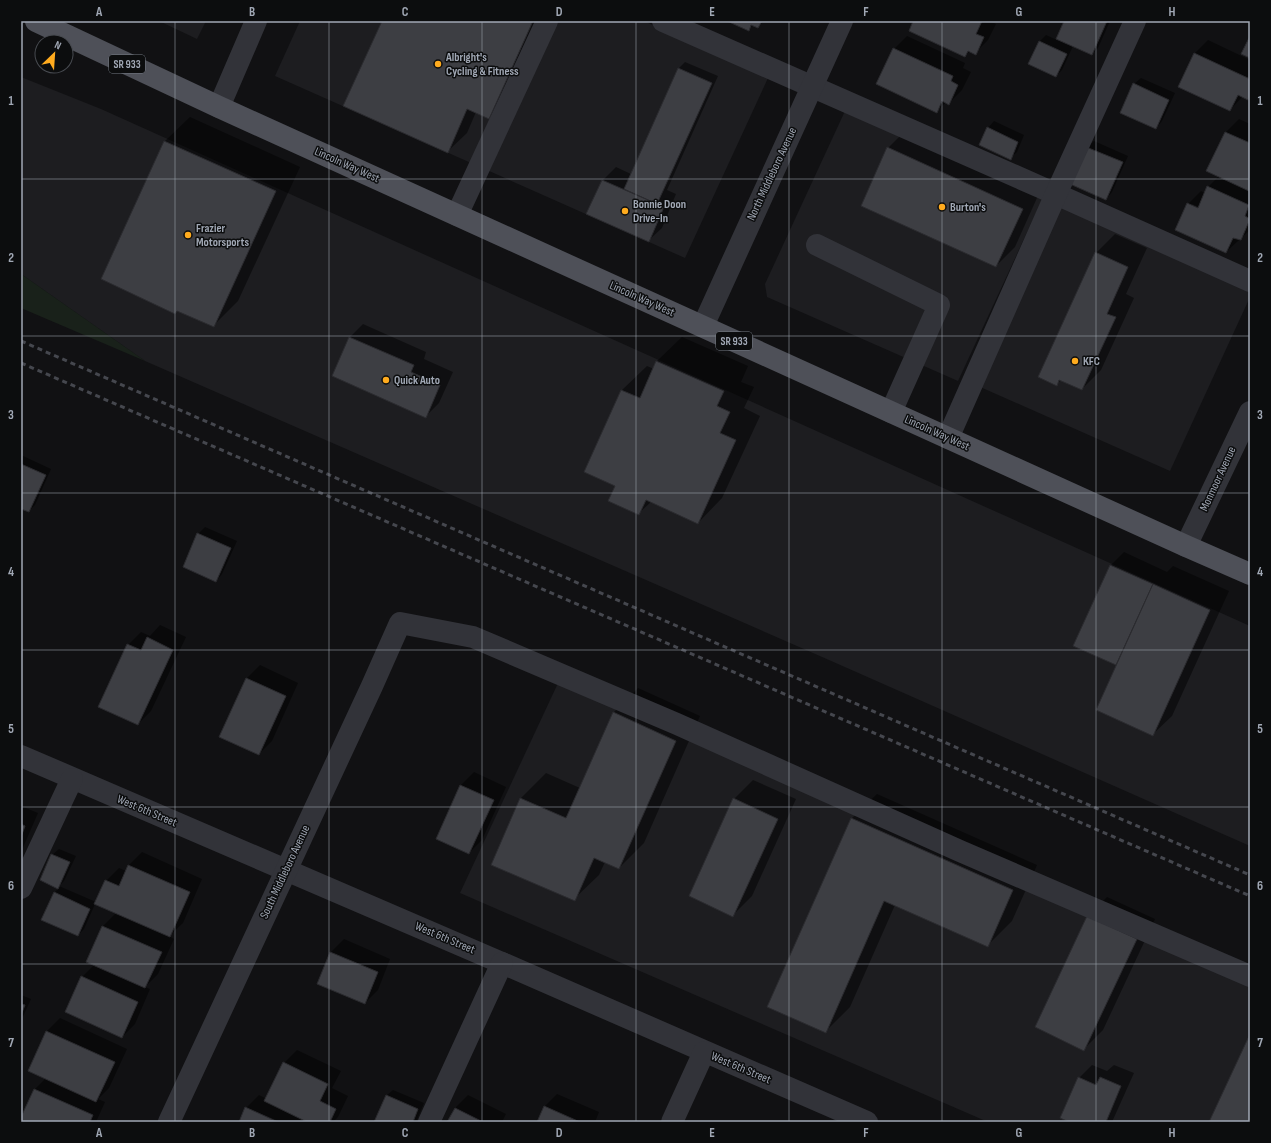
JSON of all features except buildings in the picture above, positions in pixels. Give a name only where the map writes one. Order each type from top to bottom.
[{"type":"main road","name":"Lincoln Way West","points":[[36,21],[219,107],[1250,574]]},
{"type":"street","points":[[219,107],[256,21]]},
{"type":"street","points":[[457,215],[547,21]]},
{"type":"street","points":[[663,21],[1250,281]]},
{"type":"street","name":"North Middleboro Avenue","points":[[702,326],[842,21]]},
{"type":"street","points":[[948,438],[1056,194],[1136,21]]},
{"type":"street","points":[[817,246],[939,306],[891,412]]},
{"type":"street","name":"Monmoor Avenue","points":[[1186,546],[1250,412]]},
{"type":"street","name":"South Middleboro Avenue","points":[[169,1122],[400,623],[473,637],[677,724],[960,851],[1250,976]]},
{"type":"street","name":"West 6th Street","points":[[21,756],[867,1122]]},
{"type":"street","points":[[21,888],[72,779]]},
{"type":"street","points":[[429,1122],[502,963]]},
{"type":"street","points":[[672,1122],[704,1052]]},
{"type":"shaded area","points":[[159,21],[206,21],[197,39]]},
{"type":"shaded area","points":[[300,21],[644,21],[768,78],[685,258],[275,76]]},
{"type":"shaded area","points":[[21,77],[101,109],[1250,626],[1250,846],[145,361],[21,274]]},
{"type":"shaded area","points":[[845,111],[1043,198],[958,381],[767,297],[765,284]]},
{"type":"shaded area","points":[[1059,206],[1250,292],[1250,297],[1170,471],[978,386]]},
{"type":"shaded area","points":[[21,274],[145,361],[21,308]]},
{"type":"shaded area","points":[[559,681],[1250,987],[1250,1122],[988,1122],[460,893]]},
{"type":"railway","points":[[21,341],[1250,875]]},
{"type":"railway","points":[[21,363],[1250,896]]},
{"type":"place","name":"Albright's Cycling & Fitness","points":[[438,64]]},
{"type":"place","name":"Burton's","points":[[942,207]]},
{"type":"place","name":"Bonnie Doon Drive-In","points":[[625,211]]},
{"type":"place","name":"Frazier Motorsports","points":[[188,235]]},
{"type":"place","name":"KFC","points":[[1075,361]]},
{"type":"place","name":"Quick Auto","points":[[386,380]]}]
